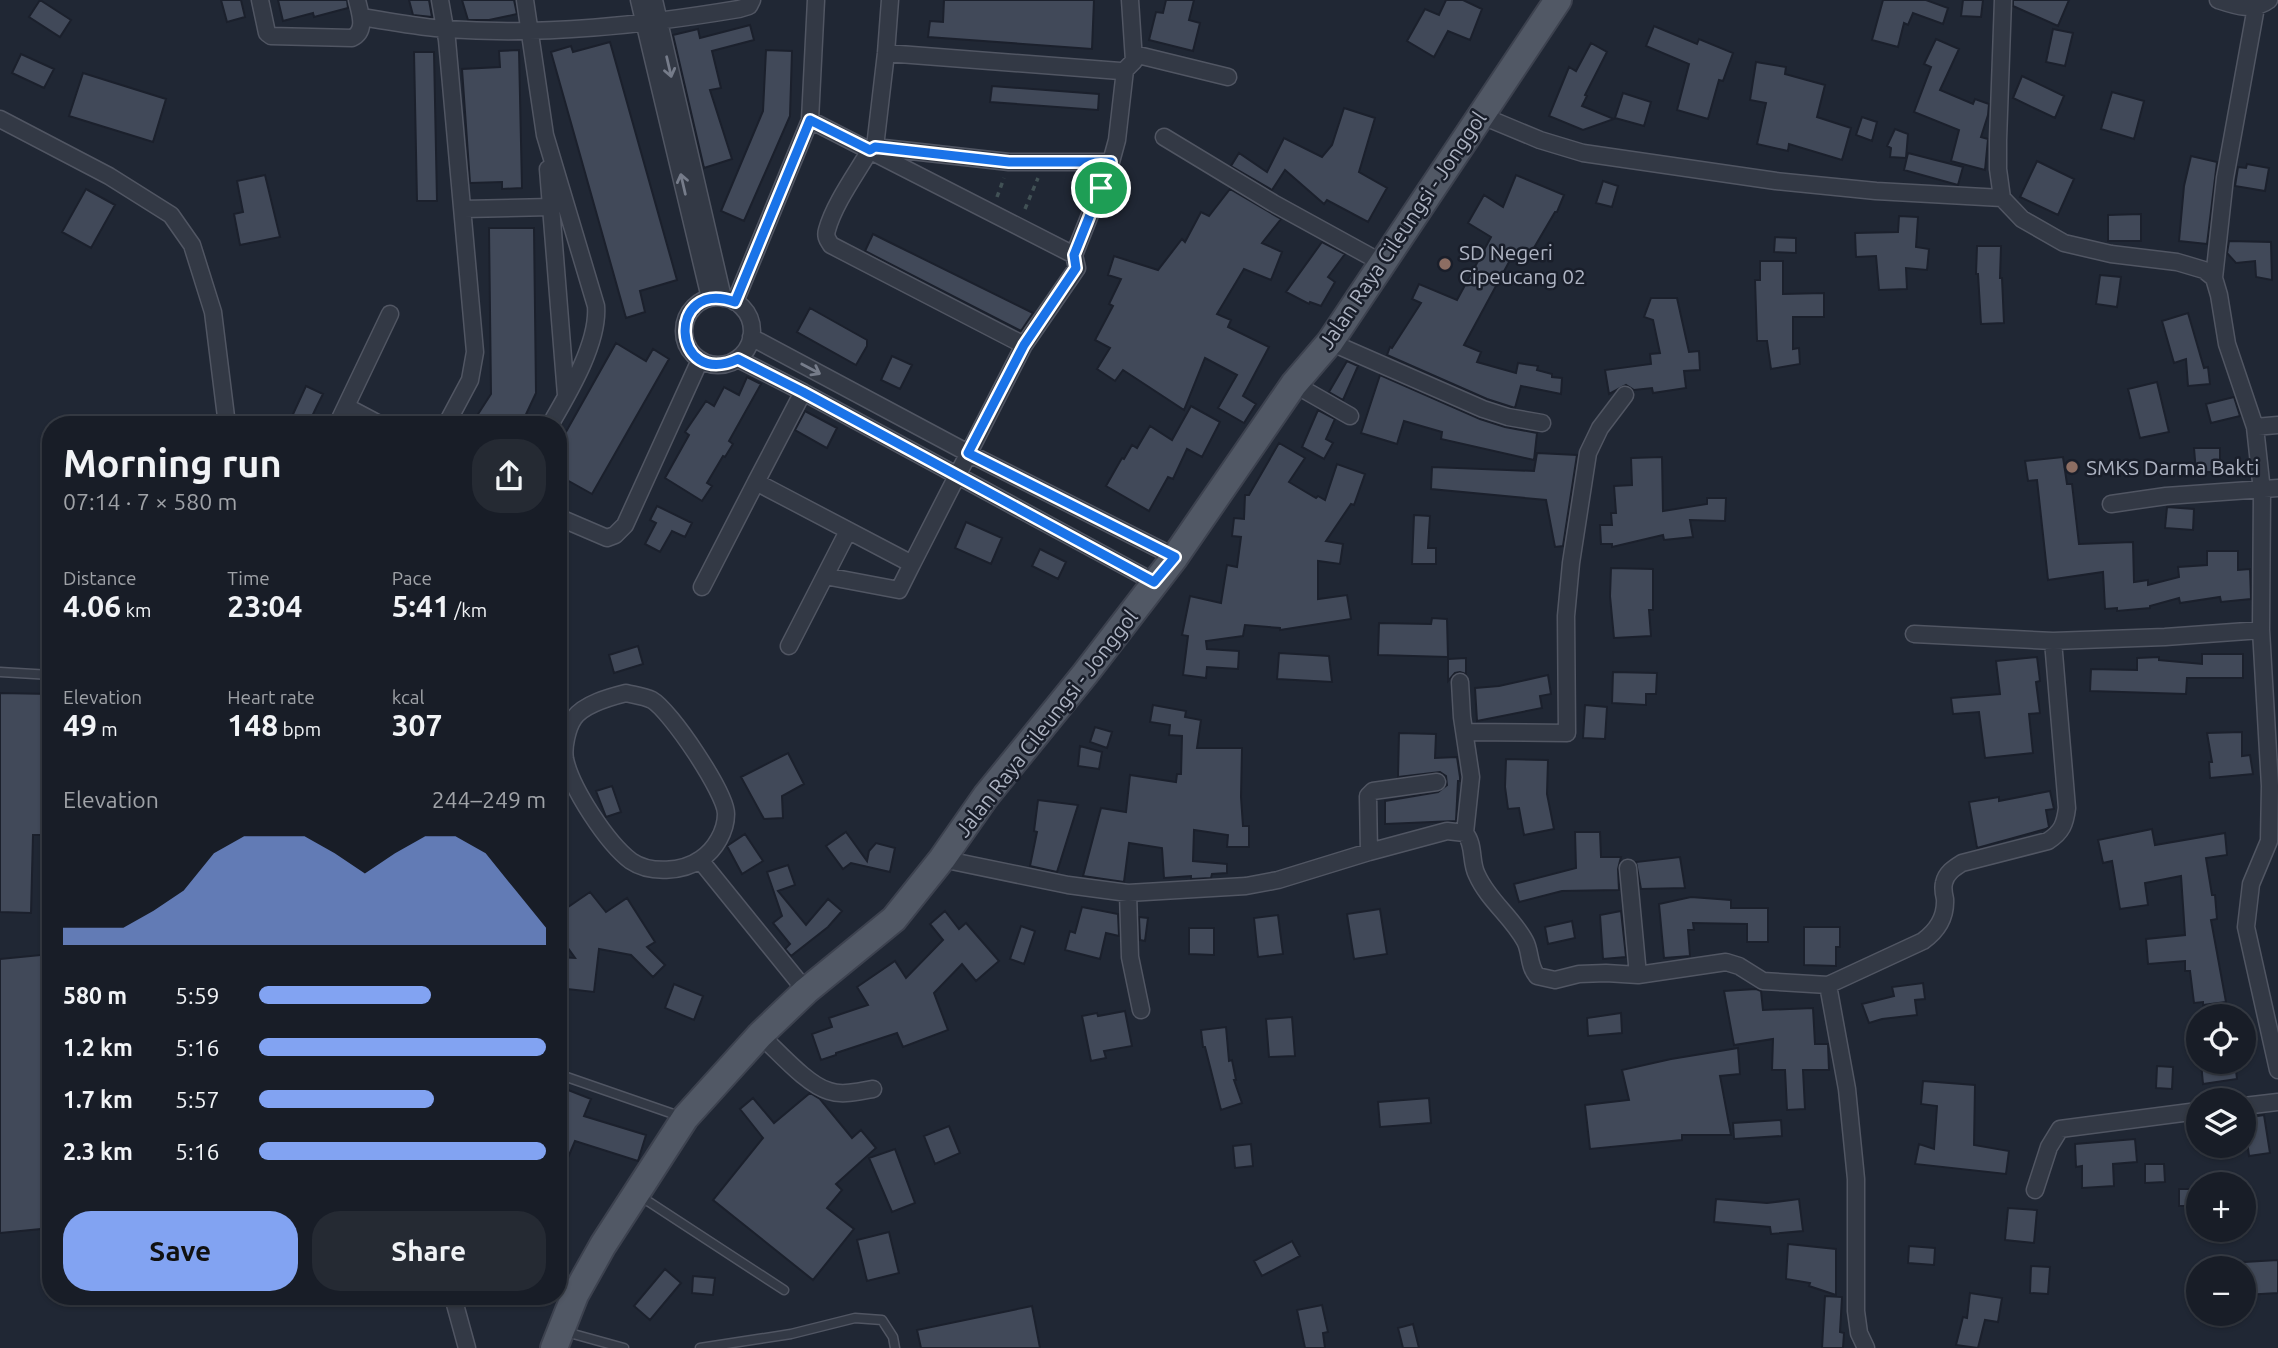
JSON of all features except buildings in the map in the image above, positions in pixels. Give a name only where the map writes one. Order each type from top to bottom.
[{"type":"main road","name":"Jalan Raya Cileungsi - Jonggol","points":[[557,1339],[575,1295],[635,1193],[685,1118],[760,1035],[806,991],[894,919],[942,859],[986,796],[1175,557],[1294,384],[1329,342],[1384,264],[1558,0]]},
{"type":"street","points":[[260,0],[267,33],[273,37],[354,38],[360,31],[361,17],[357,0]]},
{"type":"street","points":[[440,0],[446,29],[464,209],[475,352],[470,380],[451,416]]},
{"type":"street","points":[[525,0],[545,135],[566,397]]},
{"type":"street","points":[[639,0],[652,24],[723,299]]},
{"type":"street","points":[[652,24],[654,0]]},
{"type":"street","points":[[361,17],[446,29],[531,30],[652,24],[739,9],[749,6],[752,0]]},
{"type":"street","points":[[723,299],[810,120],[816,0]]},
{"type":"street","points":[[890,0],[887,53],[873,149],[842,196],[827,230],[827,239],[831,245],[1024,345]]},
{"type":"street","points":[[825,576],[900,590],[1024,345],[1076,268],[1074,255],[1117,140],[1125,70],[1134,61],[1130,0]]},
{"type":"street","points":[[2003,0],[1998,140],[2002,198],[2022,219],[2064,243],[2111,254],[2177,262],[2204,270],[2214,278]]},
{"type":"street","points":[[2218,0],[2244,8],[2262,4],[2225,178],[2214,278],[2227,344],[2255,426],[2270,489],[2261,630],[2274,785],[2269,841],[2251,884],[2246,928],[2278,1070]]},
{"type":"street","points":[[887,53],[1101,71],[1125,70]]},
{"type":"street","points":[[1134,54],[1228,76]]},
{"type":"street","points":[[1480,115],[1583,153],[1776,181],[1876,191],[2002,198]]},
{"type":"street","points":[[0,119],[109,176],[171,215],[192,245],[213,312],[226,416]]},
{"type":"street","points":[[810,120],[873,149],[1074,255]]},
{"type":"street","points":[[545,135],[596,306],[597,320],[587,350],[555,416]]},
{"type":"street","points":[[1164,137],[1273,203],[1384,264]]},
{"type":"street","points":[[873,149],[1009,162],[1111,162]]},
{"type":"street","points":[[464,209],[551,207]]},
{"type":"street","points":[[558,278],[588,282]]},
{"type":"street","points":[[723,299],[745,311],[751,323],[751,337],[747,349],[738,359],[726,364],[712,365],[700,360],[690,351],[684,326],[689,313],[698,303],[723,299]]},
{"type":"street","points":[[342,416],[390,314]]},
{"type":"street","points":[[751,337],[968,453],[1175,557]]},
{"type":"street","points":[[1329,342],[1483,410],[1542,423]]},
{"type":"street","points":[[738,359],[1154,582]]},
{"type":"street","points":[[567,521],[607,538],[619,532],[625,525],[700,360]]},
{"type":"street","points":[[1294,384],[1350,415]]},
{"type":"street","points":[[702,587],[803,392]]},
{"type":"street","points":[[1465,732],[1567,733],[1566,615],[1588,453],[1600,428],[1625,395]]},
{"type":"street","points":[[346,407],[364,416]]},
{"type":"street","points":[[2255,426],[2278,425]]},
{"type":"street","points":[[756,482],[912,564]]},
{"type":"street","points":[[2111,504],[2166,496],[2270,489]]},
{"type":"street","points":[[789,646],[848,531]]},
{"type":"street","points":[[1914,634],[2053,641],[2154,638],[2261,630]]},
{"type":"street","points":[[1460,682],[1471,777],[1465,833],[1469,838],[1475,872],[1526,942],[1531,968],[1537,976],[1555,980],[1592,974],[1638,975],[1726,962],[1740,965],[1762,981],[1828,985],[1923,941],[1936,932],[1945,905],[1944,882],[1950,870],[1962,863],[2048,842],[2059,834],[2065,823],[2067,808],[2053,641]]},
{"type":"street","points":[[567,737],[575,718],[609,697],[626,693],[652,700],[674,721],[705,768],[727,813],[714,848],[701,860],[685,867],[667,870],[633,862],[612,843],[594,819],[567,764]]},
{"type":"street","points":[[1369,852],[1367,796],[1373,791],[1437,782]]},
{"type":"street","points":[[942,859],[1068,885],[1128,893],[1246,886],[1278,880],[1447,831],[1465,833]]},
{"type":"street","points":[[701,860],[806,991]]},
{"type":"street","points":[[1628,868],[1638,975]]},
{"type":"street","points":[[1128,893],[1130,957],[1141,1010]]},
{"type":"street","points":[[1828,985],[1848,1101],[1856,1179],[1856,1311],[1859,1333],[1866,1348]]},
{"type":"street","points":[[760,1035],[804,1075],[827,1091],[839,1093],[873,1089]]},
{"type":"street","points":[[2256,1105],[2278,1102]]},
{"type":"street","points":[[2035,1190],[2049,1147],[2060,1129],[2186,1113]]},
{"type":"street","points":[[455,1305],[467,1348]]},
{"type":"lane","points":[[0,672],[42,674]]},
{"type":"lane","points":[[567,1077],[685,1118]]},
{"type":"lane","points":[[635,1193],[783,1290]]},
{"type":"lane","points":[[700,1348],[791,1334],[855,1318],[882,1321],[893,1338],[894,1348]]},
{"type":"lane","points":[[557,1339],[624,1348]]},
{"type":"path","points":[[992,213],[1009,162]]},
{"type":"path","points":[[1018,226],[1044,163]]},
{"type":"place","name":"SD Negeri Cipeucang 02","points":[[1445,264]]},
{"type":"place","name":"SMKS Darma Bakti","points":[[2072,467]]},
{"type":"route","points":[[810,120],[870,150],[875,147],[1009,162],[1111,162],[1101,188],[1074,255],[1076,268],[1024,345],[968,453],[1175,557],[1154,582],[738,359],[726,364],[712,365],[700,360],[690,351],[685,339],[684,326],[689,313],[698,303],[710,298],[735,302],[810,120]]}]
